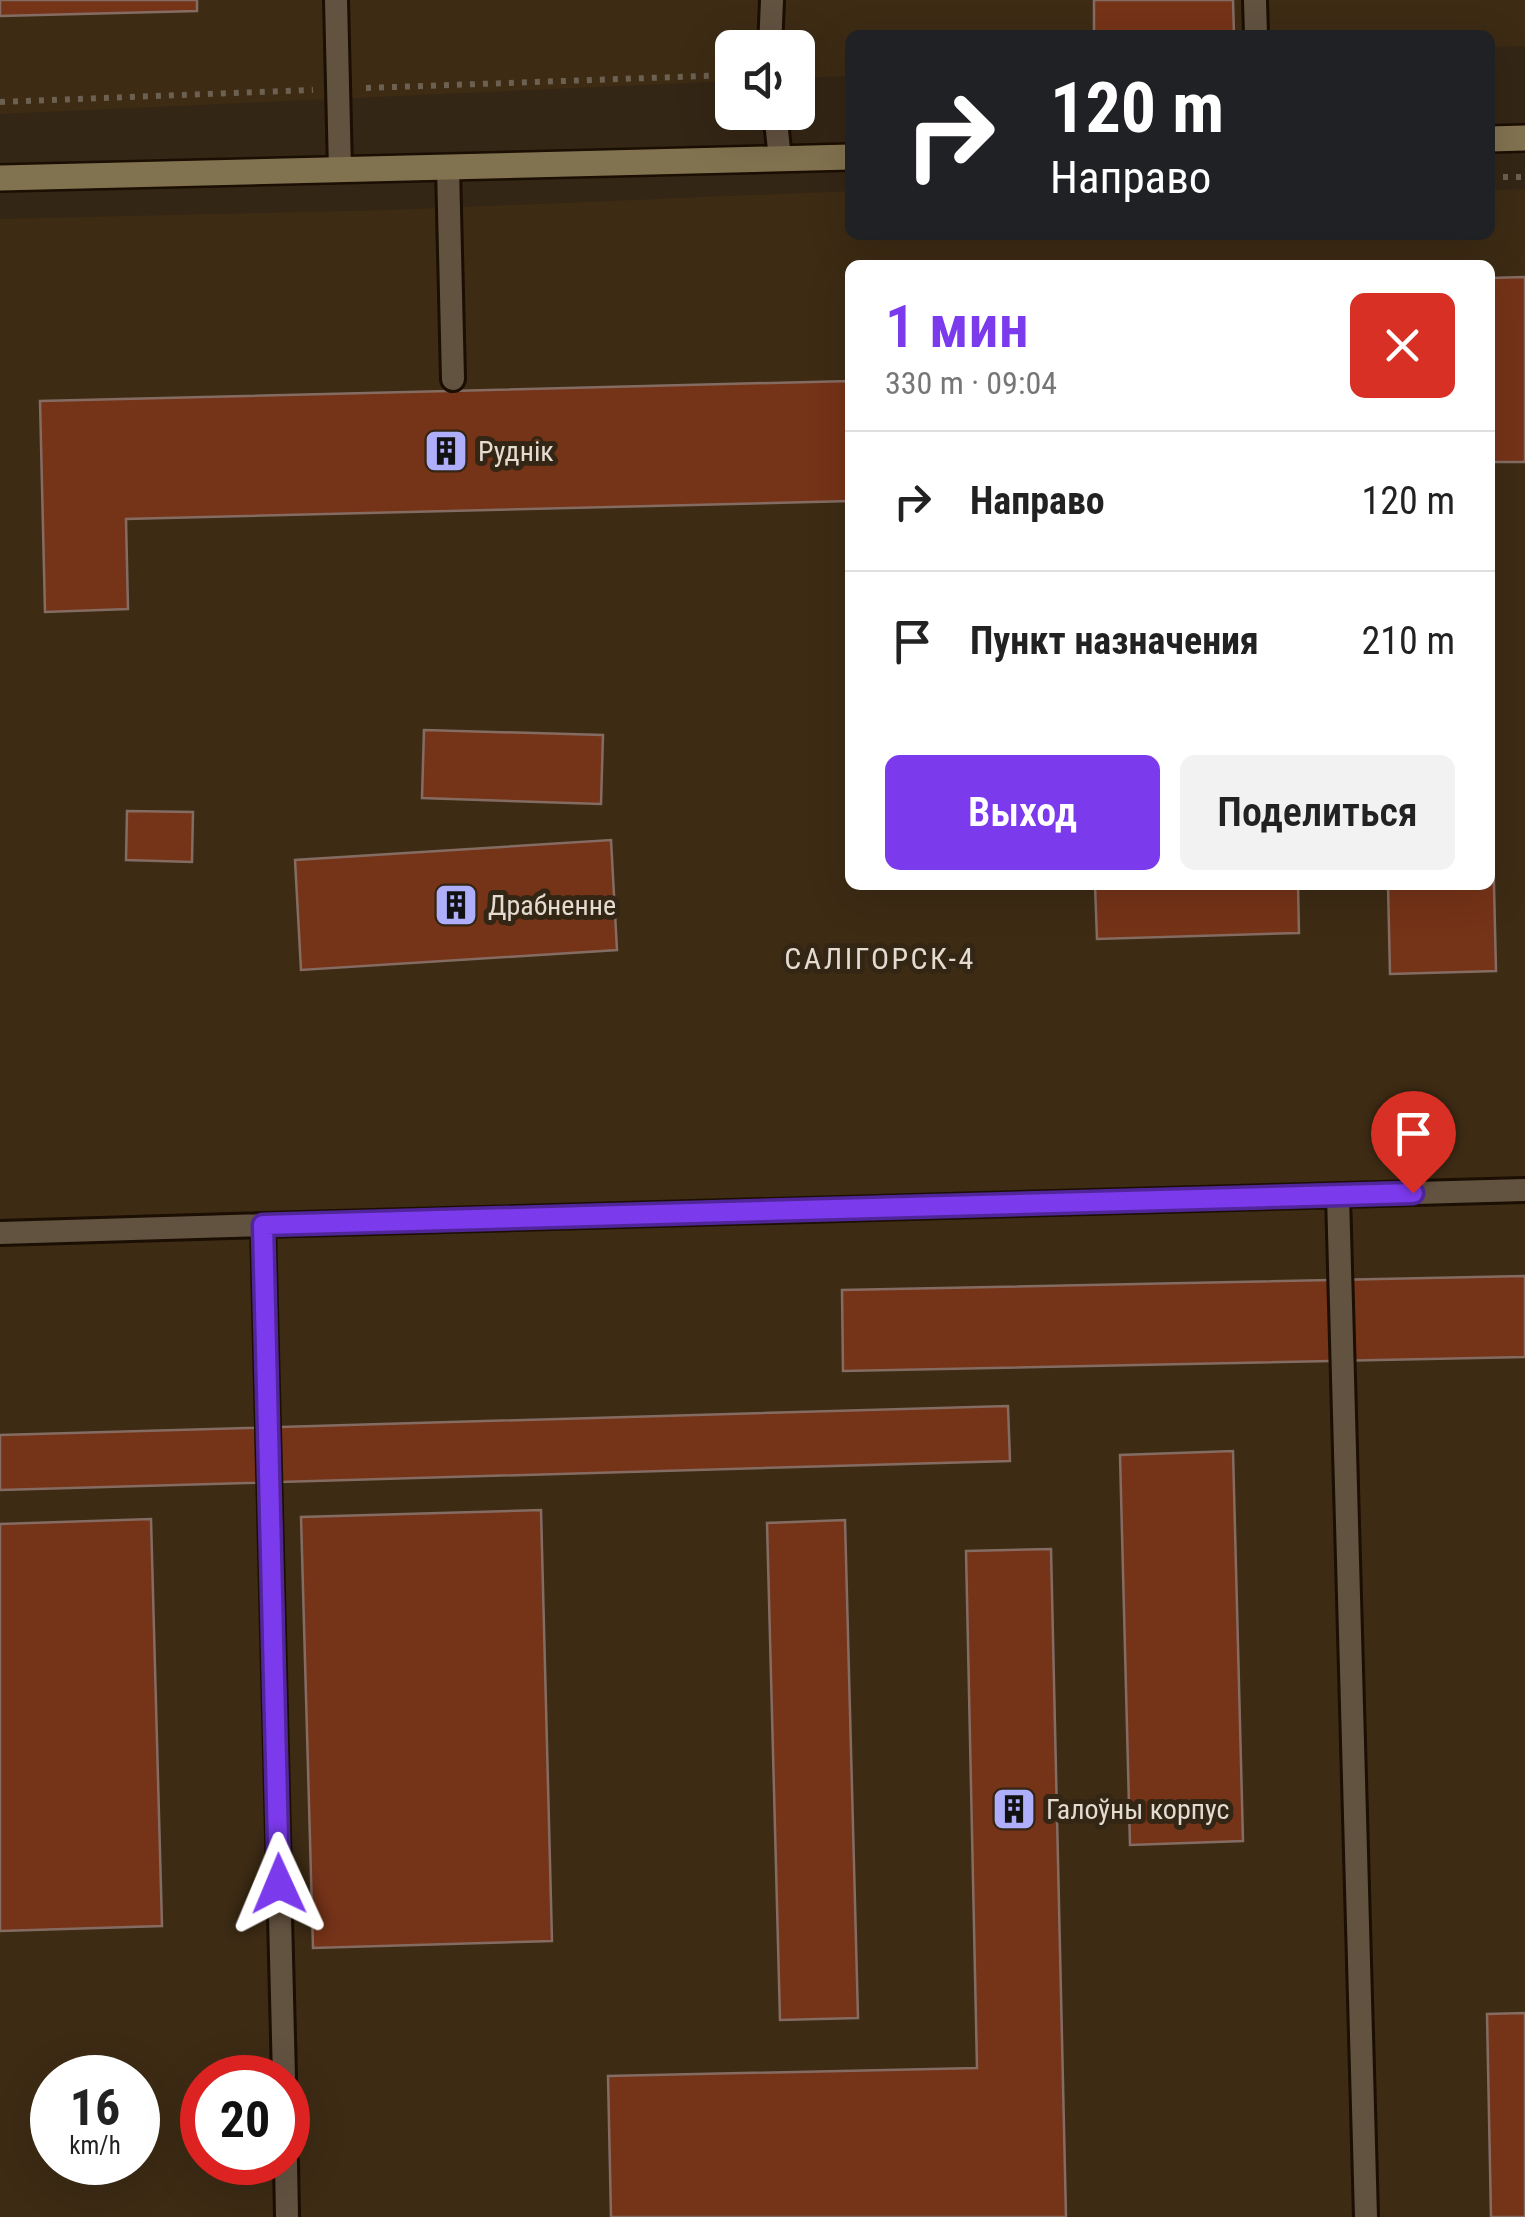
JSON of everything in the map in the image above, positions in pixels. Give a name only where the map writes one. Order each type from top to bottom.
[{"type":"street","points":[[1495,139],[1525,138]]},
{"type":"street","points":[[0,178],[845,157]]},
{"type":"lane","points":[[336,0],[340,170]]},
{"type":"lane","points":[[771,30],[772,0]]},
{"type":"lane","points":[[1255,0],[1256,30]]},
{"type":"lane","points":[[777,130],[780,160]]},
{"type":"lane","points":[[448,167],[453,378]]},
{"type":"lane","points":[[0,1233],[1525,1190]]},
{"type":"lane","points":[[1338,1196],[1366,2217]]},
{"type":"lane","points":[[263,1225],[283,2055]]},
{"type":"lane","points":[[286,2185],[287,2217]]},
{"type":"path","points":[[1495,177],[1525,177]]},
{"type":"shaded area","points":[[0,0],[1525,0],[1525,46],[1495,47],[1495,30],[845,30],[845,76],[815,77],[815,30],[715,30],[715,82],[0,114]]},
{"type":"shaded area","points":[[1525,189],[1525,2217],[0,2217],[0,219],[391,210],[845,191],[845,240],[1495,240],[1495,190]]},
{"type":"building","points":[[0,0],[197,0],[197,11],[0,16]]},
{"type":"building","points":[[1094,0],[1233,0],[1234,30],[1094,30]]},
{"type":"building","points":[[1525,277],[1525,462],[1495,462],[1495,278]]},
{"type":"building","name":"Руднік","points":[[845,381],[845,501],[126,519],[128,609],[45,612],[40,401]]},
{"type":"building","points":[[424,730],[603,735],[601,804],[422,798]]},
{"type":"building","points":[[127,811],[193,812],[192,862],[126,860]]},
{"type":"building","name":"Драбненне","points":[[611,840],[617,950],[301,970],[295,860]]},
{"type":"building","points":[[1095,890],[1298,890],[1299,933],[1097,939]]},
{"type":"building","points":[[1388,890],[1494,890],[1496,971],[1390,974]]},
{"type":"building","points":[[1525,1276],[1525,1357],[843,1371],[842,1290]]},
{"type":"building","points":[[1008,1406],[1010,1461],[0,1490],[0,1435]]},
{"type":"building","points":[[1233,1451],[1243,1841],[1130,1845],[1120,1455]]},
{"type":"building","points":[[541,1510],[552,1941],[313,1948],[301,1517]]},
{"type":"building","points":[[151,1519],[162,1926],[0,1931],[0,1524]]},
{"type":"building","points":[[845,1520],[858,2018],[780,2020],[767,1523]]},
{"type":"building","name":"Галоўны корпус","points":[[1051,1549],[1066,2217],[611,2217],[608,2076],[977,2068],[966,1551]]},
{"type":"building","points":[[1525,2013],[1525,2217],[1491,2217],[1487,2014]]},
{"type":"place","name":"Руднік","points":[[446,451]]},
{"type":"place","name":"Драбненне","points":[[456,905]]},
{"type":"place","name":"Галоўны корпус","points":[[1014,1809]]},
{"type":"district","name":"САЛІГОРСК-4","points":[[880,958]]},
{"type":"route","points":[[279,1884],[263,1225],[1413,1193]]}]
